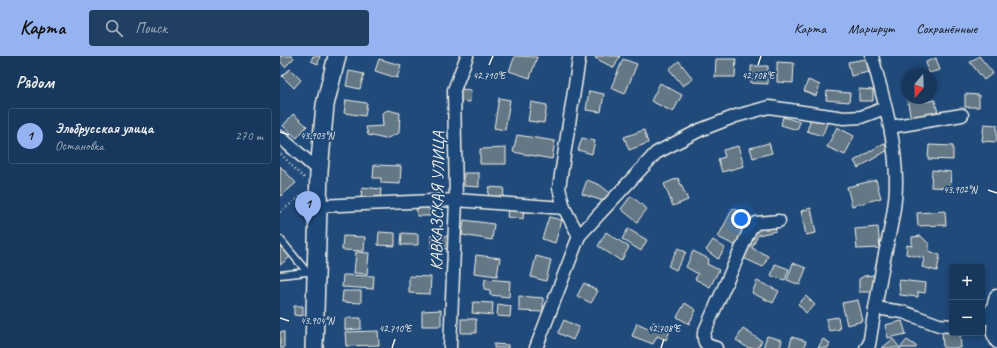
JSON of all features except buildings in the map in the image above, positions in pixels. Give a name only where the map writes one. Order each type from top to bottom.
[{"type":"street","points":[[314,348],[312,272],[318,206],[319,171],[325,105],[337,56]]},
{"type":"street","name":"КАВКАЗСКАЯ УЛИЦА","points":[[450,348],[456,200],[454,90],[467,56]]},
{"type":"street","points":[[866,348],[869,345],[893,215],[896,182],[890,127],[872,56]]},
{"type":"street","points":[[579,59],[559,188],[564,208],[579,236]]},
{"type":"street","points":[[536,348],[579,236],[656,153],[700,130],[736,116],[769,107],[844,118],[861,117],[885,108]]},
{"type":"street","points":[[890,127],[962,115]]},
{"type":"street","points":[[280,137],[319,171]]},
{"type":"street","points":[[318,206],[456,200],[564,208]]},
{"type":"street","points":[[716,348],[707,345],[703,340],[704,333],[750,229],[756,223],[779,221]]},
{"type":"street","points":[[985,318],[995,301]]},
{"type":"street","points":[[995,301],[993,334],[997,342]]},
{"type":"street","points":[[875,308],[903,312],[939,325],[949,326]]},
{"type":"lane","points":[[280,238],[312,272]]},
{"type":"lane","points":[[280,275],[312,272]]},
{"type":"path","points":[[280,153],[300,174]]},
{"type":"path","points":[[280,212],[311,189]]},
{"type":"place","name":"Эльбрусская улица","points":[[308,224]]}]
